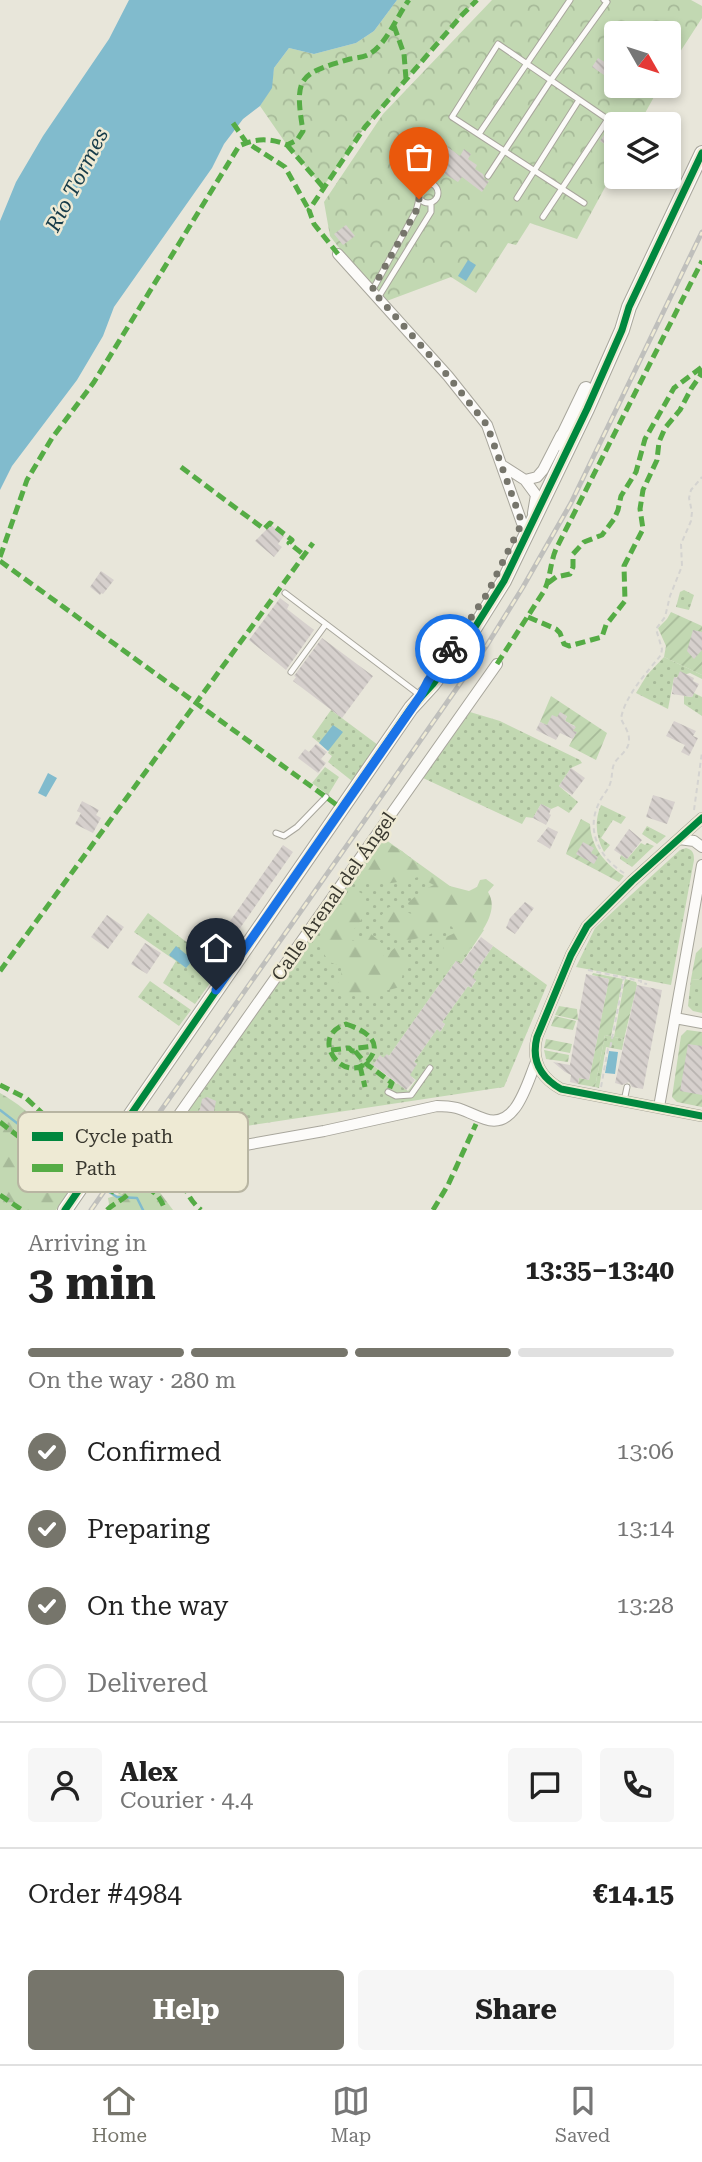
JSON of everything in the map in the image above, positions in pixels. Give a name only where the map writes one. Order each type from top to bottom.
[{"type":"street","points":[[133,1112],[479,608],[622,330],[629,307],[702,153]]},
{"type":"street","points":[[338,254],[487,425],[522,523]]},
{"type":"street","points":[[525,480],[537,477],[543,470],[582,409]]},
{"type":"street","points":[[421,695],[433,684],[472,632],[504,581],[582,409]]},
{"type":"street","points":[[503,466],[525,480],[536,495],[533,513],[506,570],[504,581]]},
{"type":"street","points":[[512,493],[524,497],[536,495]]},
{"type":"street","name":"Calle Arenal del Ángel","points":[[181,1112],[497,664]]},
{"type":"street","points":[[697,816],[679,839],[595,917],[582,934],[537,1037],[534,1050],[543,1076],[561,1089],[702,1116]]},
{"type":"street","points":[[679,839],[694,841],[702,847]]},
{"type":"street","points":[[659,1107],[675,1018],[696,935],[702,865]]},
{"type":"street","points":[[675,1018],[702,1023]]},
{"type":"street","name":"Calle Arenal del Ángel","points":[[248,1145],[437,1106],[453,1106],[487,1120],[500,1121],[516,1107],[536,1062]]},
{"type":"street","points":[[65,1210],[78,1192]]},
{"type":"lane","points":[[479,134],[570,0]]},
{"type":"lane","points":[[488,176],[551,80],[607,2],[604,0]]},
{"type":"lane","points":[[584,203],[452,117],[498,44],[604,117]]},
{"type":"lane","points":[[517,198],[579,100]]},
{"type":"lane","points":[[543,216],[604,126]]},
{"type":"lane","points":[[375,294],[416,211],[419,189],[430,183],[436,187],[438,193],[431,203],[419,199]]},
{"type":"lane","points":[[375,294],[431,212],[431,203]]},
{"type":"lane","points":[[285,593],[421,695]]},
{"type":"lane","points":[[291,672],[326,624]]},
{"type":"lane","points":[[276,833],[284,836],[297,827],[327,797]]},
{"type":"lane","points":[[388,1092],[396,1096],[411,1095],[430,1068]]},
{"type":"lane","points":[[624,1101],[627,1087]]},
{"type":"path","points":[[632,881],[610,863],[599,849],[593,830],[594,816],[611,783],[613,766],[629,743],[629,736],[621,719],[623,707],[661,655],[662,649],[656,632],[665,617],[682,566],[681,544],[691,521],[691,490],[702,477]]},
{"type":"path","points":[[697,816],[702,752]]},
{"type":"path","points":[[588,970],[641,981],[641,984],[647,985]]},
{"type":"path","points":[[600,1089],[624,977]]},
{"type":"green space","points":[[397,0],[477,0],[365,127],[323,187],[287,145],[260,106],[271,88],[274,68],[289,48],[314,54],[356,43],[374,31]]},
{"type":"green space","points":[[492,0],[691,0],[702,6],[702,18],[681,50],[681,21],[604,21],[604,98],[653,98],[646,112],[604,112],[604,189],[577,239],[530,223],[516,245],[508,243],[476,293],[451,277],[384,302],[330,236],[324,202],[383,114]]},
{"type":"green space","points":[[684,590],[694,595],[689,610],[676,607],[680,592]]},
{"type":"green space","points":[[671,612],[702,626],[702,675],[664,657],[666,646],[658,628]]},
{"type":"green space","points":[[664,657],[702,675],[702,679],[690,673],[674,678],[668,709],[636,693],[647,675]]},
{"type":"green space","points":[[694,693],[702,697],[702,716],[684,704],[684,696],[692,697]]},
{"type":"green space","points":[[551,696],[607,733],[596,760],[569,746],[576,733],[573,731],[575,726],[565,721],[567,716],[557,717],[547,725],[540,722]]},
{"type":"green space","points":[[331,710],[378,745],[352,781],[328,762],[332,756],[329,751],[312,737]]},
{"type":"green space","points":[[470,712],[500,721],[580,760],[582,763],[571,768],[559,786],[578,802],[569,813],[558,806],[551,809],[541,804],[533,818],[526,817],[522,824],[423,778]]},
{"type":"green space","points":[[325,767],[339,777],[328,795],[312,783]]},
{"type":"green space","points":[[601,805],[626,817],[621,824],[613,820],[601,838],[610,845],[604,852],[597,829]]},
{"type":"green space","points":[[581,819],[590,824],[593,840],[600,854],[624,876],[619,882],[566,854]]},
{"type":"green space","points":[[647,826],[666,836],[657,844],[642,834]]},
{"type":"green space","points":[[382,837],[479,907],[474,924],[484,930],[461,964],[456,961],[389,1056],[380,1056],[374,1066],[397,1084],[400,1080],[408,1091],[416,1080],[412,1077],[405,1078],[417,1064],[414,1062],[437,1029],[441,1031],[445,1024],[442,1022],[468,986],[471,988],[476,981],[472,977],[493,946],[547,985],[504,1087],[248,1126],[248,1112],[187,1112]]},
{"type":"green space","points":[[383,840],[402,851],[442,884],[469,891],[477,887],[480,880],[486,879],[494,885],[488,892],[492,908],[486,925],[465,955],[458,956],[447,970],[438,972],[446,937],[457,932],[449,924],[427,936],[402,942],[391,924],[379,918],[389,907],[412,914],[408,903],[421,891],[434,885],[418,877],[378,884],[357,878]]},
{"type":"green space","points":[[641,843],[654,846],[632,867],[620,859],[621,855],[627,859]]},
{"type":"green space","points":[[686,848],[693,852],[694,860],[671,985],[576,967],[595,928],[680,850]]},
{"type":"green space","points":[[351,888],[363,894],[367,904],[360,922],[347,938],[352,941],[371,934],[385,946],[383,958],[397,946],[406,958],[400,987],[366,996],[340,991],[337,985],[341,977],[341,966],[329,962],[319,946],[327,915],[337,913],[340,903]]},
{"type":"green space","points":[[148,913],[221,968],[195,1004],[163,983],[176,961],[134,932]]},
{"type":"green space","points":[[702,947],[702,980],[691,979],[696,953]]},
{"type":"green space","points":[[593,973],[623,979],[611,1036],[605,1035],[595,1087],[578,1084],[579,1078],[589,1080],[609,979],[592,975]]},
{"type":"green space","points":[[625,979],[636,982],[637,985],[624,1039],[614,1037]]},
{"type":"green space","points":[[691,979],[702,980],[702,1013],[693,1011],[688,1006]]},
{"type":"green space","points":[[150,981],[191,1010],[179,1026],[138,997]]},
{"type":"green space","points":[[559,1006],[577,1009],[578,1020],[555,1015]]},
{"type":"green space","points":[[555,1016],[576,1021],[573,1030],[551,1026]]},
{"type":"green space","points":[[687,1030],[702,1032],[702,1107],[677,1102],[672,1097],[681,1036]]},
{"type":"green space","points":[[605,1035],[624,1039],[622,1050],[606,1047],[599,1088],[595,1087]]},
{"type":"green space","points":[[546,1039],[572,1044],[570,1053],[544,1048]]},
{"type":"green space","points":[[544,1050],[569,1055],[568,1062],[546,1059]]},
{"type":"green space","points":[[0,1093],[27,1112],[18,1112],[18,1192],[68,1192],[56,1210],[0,1210]]},
{"type":"green space","points":[[160,1192],[173,1210],[107,1210],[108,1198],[124,1193]]},
{"type":"water","name":"Río Tormes","points":[[129,0],[397,0],[374,31],[356,43],[314,54],[289,48],[274,68],[272,88],[260,106],[243,119],[224,144],[212,168],[114,307],[103,336],[77,380],[12,466],[0,490],[0,221],[16,182],[43,136],[109,39]]},
{"type":"water","points":[[468,260],[476,265],[466,281],[458,276]]},
{"type":"water","points":[[333,725],[343,732],[328,751],[319,743]]},
{"type":"water","points":[[48,773],[57,778],[46,797],[38,793]]},
{"type":"water","points":[[176,946],[193,960],[186,968],[169,955]]},
{"type":"water","points":[[609,1051],[618,1052],[615,1074],[605,1073]]},
{"type":"building","points":[[598,58],[604,62],[604,75],[592,67]]},
{"type":"building","points":[[442,143],[460,156],[464,149],[471,154],[468,159],[477,165],[475,169],[489,181],[482,192],[462,177],[458,182],[436,169],[441,161],[434,157]]},
{"type":"building","points":[[346,225],[355,236],[343,245],[334,234]]},
{"type":"building","points":[[271,525],[284,536],[278,544],[282,547],[274,557],[255,541]]},
{"type":"building","points":[[101,571],[114,580],[100,595],[90,587]]},
{"type":"building","points":[[280,598],[289,605],[287,609],[314,630],[286,670],[249,640]]},
{"type":"building","points":[[693,630],[702,632],[702,650],[694,659],[687,651]]},
{"type":"building","points":[[322,638],[373,676],[342,718],[293,681]]},
{"type":"building","points":[[680,671],[694,678],[693,681],[699,684],[692,697],[672,694],[674,677],[677,678]]},
{"type":"building","points":[[560,712],[567,716],[565,721],[576,727],[573,731],[577,732],[573,739],[560,733],[556,740],[536,730],[540,722],[547,725],[552,715],[557,717]]},
{"type":"building","points":[[674,721],[696,731],[693,736],[698,738],[689,756],[681,752],[685,745],[666,736]]},
{"type":"building","points":[[316,744],[327,752],[321,759],[326,763],[318,773],[298,758],[305,749],[309,752]]},
{"type":"building","points":[[571,768],[585,778],[572,795],[559,786]]},
{"type":"building","points":[[653,795],[675,802],[667,824],[646,817]]},
{"type":"building","points":[[82,801],[99,810],[96,815],[101,818],[93,833],[75,824],[81,813],[77,811]]},
{"type":"building","points":[[541,804],[551,809],[546,825],[533,818]]},
{"type":"building","points":[[548,827],[558,832],[550,849],[537,841]]},
{"type":"building","points":[[629,829],[642,840],[627,859],[614,850]]},
{"type":"building","points":[[583,842],[594,848],[591,853],[598,857],[594,864],[576,854]]},
{"type":"building","points":[[283,845],[293,852],[222,954],[212,947]]},
{"type":"building","points":[[525,902],[534,908],[515,934],[506,928],[510,918]]},
{"type":"building","points":[[107,915],[124,927],[108,949],[91,937]]},
{"type":"building","points":[[481,937],[493,946],[472,977],[476,980],[471,988],[468,986],[442,1022],[445,1024],[440,1032],[437,1029],[414,1062],[417,1064],[410,1075],[415,1080],[406,1090],[373,1065],[380,1055],[383,1058],[387,1054],[389,1056],[456,961],[461,964]]},
{"type":"building","points":[[145,943],[161,953],[147,974],[131,964]]},
{"type":"building","points":[[586,974],[609,979],[589,1080],[579,1078],[578,1084],[570,1082],[571,1075],[553,1062],[570,1065]]},
{"type":"building","points":[[637,985],[662,990],[643,1089],[632,1087],[629,1082],[622,1085],[615,1083]]},
{"type":"building","points":[[688,1044],[702,1046],[702,1095],[680,1091]]},
{"type":"building","points":[[207,1097],[216,1101],[214,1112],[197,1112],[202,1099]]},
{"type":"waterway","points":[[0,1110],[18,1124]]},
{"type":"waterway","points":[[109,1192],[117,1197],[137,1198],[143,1210]]},
{"type":"railway","points":[[160,1112],[487,645],[523,587],[571,503],[702,232]]},
{"type":"railway","points":[[91,1210],[104,1192]]},
{"type":"marked path","points":[[0,557],[27,480],[52,438],[94,382],[239,146],[263,140],[287,145],[297,140],[303,131],[299,99],[304,80],[320,69],[371,53],[387,36],[409,0]]},
{"type":"marked path","points":[[338,254],[314,224],[309,210],[365,127],[477,0]]},
{"type":"marked path","points":[[394,26],[404,54],[406,79]]},
{"type":"marked path","points":[[233,123],[246,142],[285,167],[309,210]]},
{"type":"marked path","points":[[287,145],[323,187]]},
{"type":"marked path","points":[[497,664],[544,591],[557,547],[702,261]]},
{"type":"marked path","points":[[548,583],[556,577],[570,574],[573,554],[584,542],[602,535],[614,519],[621,496],[636,472],[645,439],[674,388],[702,367]]},
{"type":"marked path","points":[[528,617],[556,629],[564,644],[569,646],[602,637],[606,625],[625,601],[624,566],[643,529],[640,509],[643,490],[657,460],[659,442],[702,369]]},
{"type":"marked path","points":[[181,467],[264,529],[270,523],[292,540],[289,543],[304,555]]},
{"type":"marked path","points":[[0,971],[313,543]]},
{"type":"marked path","points":[[0,561],[341,808]]},
{"type":"marked path","points":[[346,1024],[366,1033],[373,1043],[372,1055],[358,1068],[340,1064],[329,1048],[335,1030],[346,1024]]},
{"type":"marked path","points":[[331,1050],[349,1048],[355,1051],[358,1048],[374,1046]]},
{"type":"marked path","points":[[355,1051],[365,1063],[392,1083],[388,1092]]},
{"type":"marked path","points":[[360,1066],[365,1087]]},
{"type":"marked path","points":[[0,1085],[26,1098],[41,1112]]},
{"type":"marked path","points":[[0,1122],[18,1136]]},
{"type":"marked path","points":[[433,1210],[448,1185],[476,1124]]},
{"type":"marked path","points":[[107,1210],[130,1192]]},
{"type":"marked path","points":[[154,1192],[165,1210]]},
{"type":"marked path","points":[[187,1192],[201,1210]]},
{"type":"marked path","points":[[0,1195],[22,1210]]},
{"type":"cycle path","points":[[133,1112],[411,708],[433,684],[472,632],[504,581],[587,409],[622,330],[629,307],[702,153]]},
{"type":"cycle path","points":[[702,818],[587,926],[571,955],[535,1045],[539,1067],[548,1079],[561,1089],[702,1116]]},
{"type":"cycle path","points":[[65,1210],[77,1192]]},
{"type":"way so far","points":[[419,199],[416,211],[372,290],[487,425],[522,523],[487,594],[450,649]]},
{"type":"route","points":[[216,990],[421,695],[450,649]]}]
